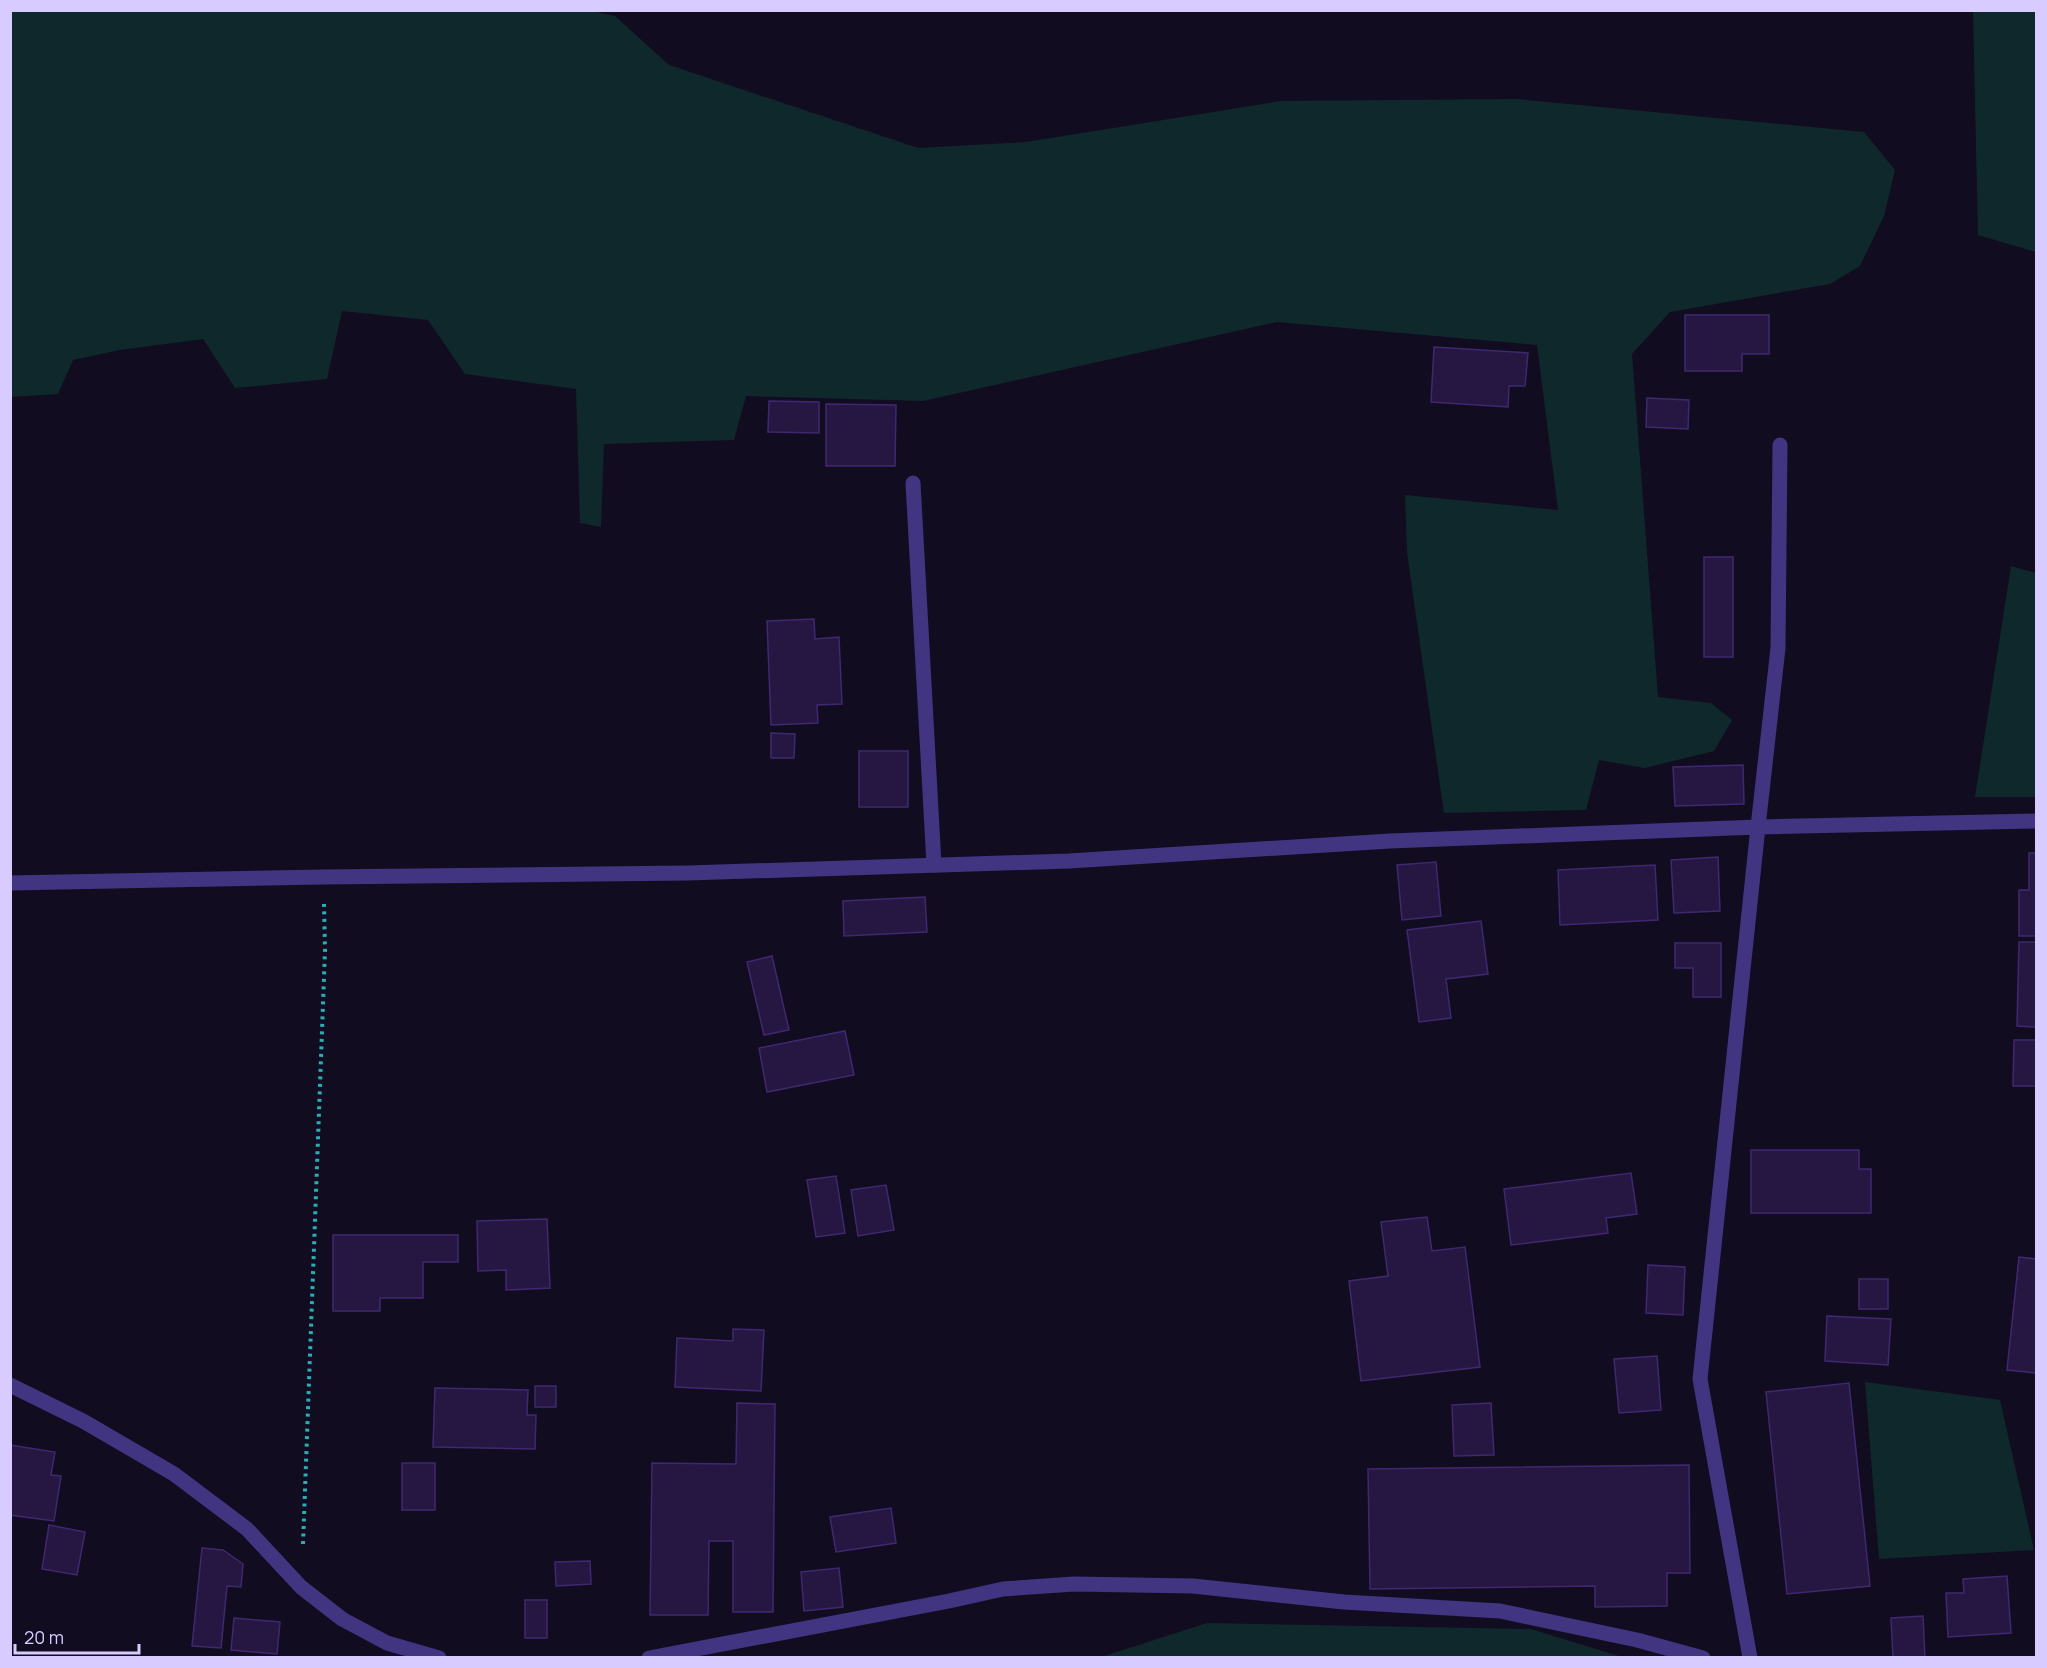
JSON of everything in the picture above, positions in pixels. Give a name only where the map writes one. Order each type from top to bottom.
[{"type":"street","points":[[1750,1658],[1700,1379],[1778,648],[1780,445]]},
{"type":"street","points":[[913,483],[934,865]]},
{"type":"street","points":[[10,883],[688,873],[1069,861],[1390,841],[1758,827],[2037,821]]},
{"type":"street","points":[[10,1385],[82,1421],[174,1474],[247,1529],[302,1587],[342,1619],[387,1643],[439,1658]]},
{"type":"street","points":[[649,1658],[949,1601],[1003,1588],[1074,1584],[1193,1587],[1344,1602],[1500,1611],[1637,1640],[1703,1658]]},
{"type":"path","points":[[302,1587],[325,950],[323,877]]},
{"type":"green space","points":[[10,11],[592,11],[615,16],[669,65],[918,148],[1026,142],[1281,101],[1517,99],[1864,132],[1895,170],[1884,216],[1860,266],[1830,284],[1670,312],[1632,354],[1658,697],[1711,703],[1732,720],[1714,751],[1645,768],[1599,760],[1586,810],[1444,813],[1407,553],[1405,495],[1558,510],[1537,345],[1277,322],[923,401],[746,396],[734,440],[604,444],[601,527],[580,523],[576,389],[465,374],[428,320],[342,311],[327,379],[235,388],[203,339],[120,350],[73,360],[58,394],[11,397]]},
{"type":"green space","points":[[1973,11],[2036,11],[2036,252],[1978,235]]},
{"type":"green space","points":[[2011,566],[2036,573],[2036,797],[1975,797]]},
{"type":"green space","points":[[1865,1382],[2000,1400],[2034,1550],[1879,1559]]},
{"type":"green space","points":[[1207,1623],[1531,1629],[1622,1657],[1101,1657]]},
{"type":"building","points":[[1685,315],[1769,315],[1769,354],[1742,354],[1742,371],[1685,371]]},
{"type":"building","points":[[1434,347],[1528,353],[1525,386],[1509,386],[1508,407],[1431,402]]},
{"type":"building","points":[[1647,398],[1689,400],[1688,429],[1646,427]]},
{"type":"building","points":[[769,401],[819,402],[819,433],[768,432]]},
{"type":"building","points":[[826,404],[896,405],[895,466],[826,466]]},
{"type":"building","points":[[1704,557],[1733,557],[1733,657],[1704,657]]},
{"type":"building","points":[[814,619],[815,639],[839,637],[842,704],[817,705],[818,723],[771,725],[767,621]]},
{"type":"building","points":[[771,733],[795,734],[794,758],[771,758]]},
{"type":"building","points":[[859,751],[908,751],[908,807],[859,807]]},
{"type":"building","points":[[1743,765],[1744,804],[1675,806],[1673,767]]},
{"type":"building","points":[[2029,853],[2036,853],[2036,936],[2019,936],[2019,890],[2029,890]]},
{"type":"building","points":[[1718,857],[1720,911],[1674,913],[1671,860]]},
{"type":"building","points":[[1436,862],[1441,916],[1402,920],[1397,865]]},
{"type":"building","points":[[1655,865],[1658,920],[1560,925],[1558,870]]},
{"type":"building","points":[[925,897],[927,932],[844,936],[843,901]]},
{"type":"building","points":[[1481,921],[1488,974],[1446,979],[1451,1018],[1419,1022],[1407,930]]},
{"type":"building","points":[[2019,942],[2036,942],[2036,1027],[2017,1026]]},
{"type":"building","points":[[1675,943],[1721,943],[1721,997],[1693,997],[1693,968],[1675,968]]},
{"type":"building","points":[[772,956],[789,1030],[764,1035],[747,962]]},
{"type":"building","points":[[845,1031],[854,1075],[767,1092],[759,1048]]},
{"type":"building","points":[[2014,1040],[2036,1040],[2036,1086],[2013,1086]]},
{"type":"building","points":[[1751,1150],[1859,1150],[1859,1169],[1871,1169],[1871,1213],[1751,1213]]},
{"type":"building","points":[[1631,1173],[1637,1214],[1606,1218],[1608,1233],[1511,1245],[1504,1189]]},
{"type":"building","points":[[836,1176],[845,1233],[816,1237],[807,1180]]},
{"type":"building","points":[[886,1185],[894,1230],[858,1236],[851,1190]]},
{"type":"building","points":[[1427,1217],[1432,1251],[1465,1247],[1480,1367],[1361,1381],[1349,1281],[1388,1276],[1381,1222]]},
{"type":"building","points":[[547,1219],[550,1288],[506,1290],[506,1270],[478,1271],[477,1221]]},
{"type":"building","points":[[333,1235],[458,1235],[458,1262],[423,1262],[423,1298],[380,1298],[380,1311],[333,1311]]},
{"type":"building","points":[[2019,1257],[2036,1259],[2036,1373],[2007,1370]]},
{"type":"building","points":[[1648,1265],[1685,1267],[1683,1315],[1646,1313]]},
{"type":"building","points":[[1859,1279],[1888,1279],[1888,1309],[1859,1309]]},
{"type":"building","points":[[1827,1316],[1891,1319],[1888,1365],[1825,1361]]},
{"type":"building","points":[[733,1329],[764,1330],[761,1391],[675,1387],[677,1338],[733,1341]]},
{"type":"building","points":[[1657,1356],[1661,1410],[1619,1413],[1614,1359]]},
{"type":"building","points":[[1849,1383],[1870,1586],[1787,1594],[1766,1392]]},
{"type":"building","points":[[535,1386],[556,1386],[556,1407],[535,1407]]},
{"type":"building","points":[[435,1388],[528,1390],[527,1415],[536,1415],[535,1449],[433,1447]]},
{"type":"building","points":[[737,1403],[775,1404],[773,1612],[733,1612],[733,1541],[709,1541],[708,1615],[650,1615],[652,1463],[736,1464]]},
{"type":"building","points":[[1491,1403],[1494,1455],[1454,1456],[1452,1405]]},
{"type":"building","points":[[10,1445],[55,1452],[51,1475],[61,1476],[54,1521],[10,1515]]},
{"type":"building","points":[[402,1463],[435,1463],[435,1510],[402,1510]]},
{"type":"building","points":[[1689,1465],[1690,1573],[1667,1573],[1667,1606],[1595,1607],[1595,1586],[1370,1589],[1368,1469]]},
{"type":"building","points":[[891,1508],[896,1543],[836,1552],[830,1517]]},
{"type":"building","points":[[49,1525],[85,1532],[77,1575],[42,1569]]},
{"type":"building","points":[[202,1548],[223,1550],[243,1564],[241,1587],[227,1586],[221,1648],[192,1646]]},
{"type":"building","points":[[590,1561],[591,1584],[556,1586],[555,1562]]},
{"type":"building","points":[[839,1568],[843,1607],[804,1611],[801,1572]]},
{"type":"building","points":[[2007,1576],[2011,1633],[1948,1637],[1946,1593],[1964,1593],[1963,1579]]},
{"type":"building","points":[[525,1600],[547,1600],[547,1638],[525,1638]]},
{"type":"building","points":[[1923,1616],[1925,1658],[1893,1658],[1891,1618]]},
{"type":"building","points":[[234,1618],[280,1622],[277,1654],[231,1650]]}]
